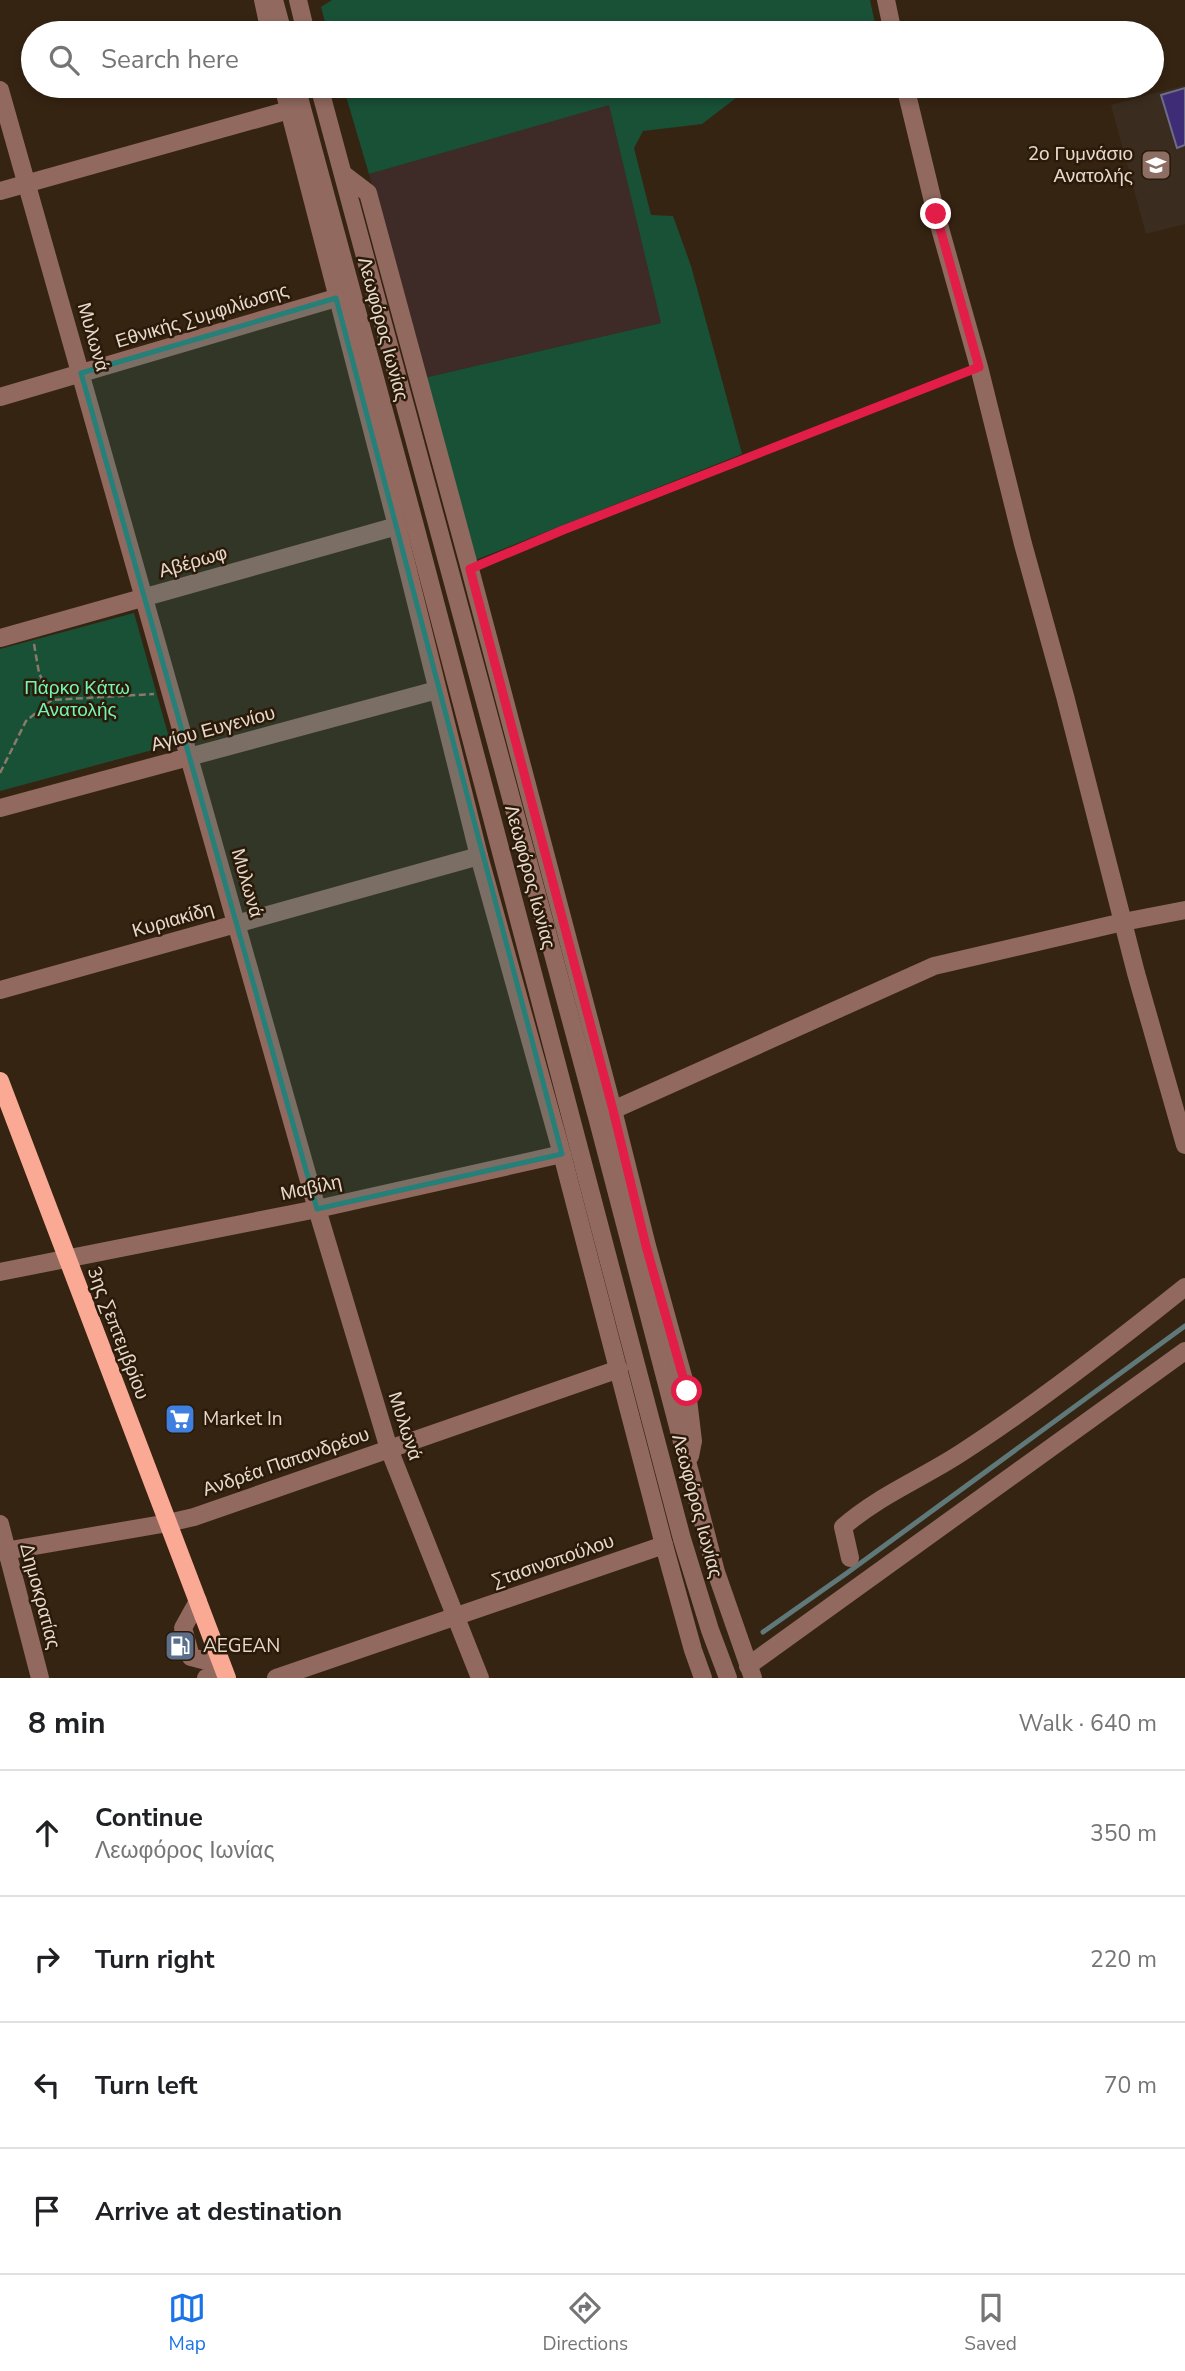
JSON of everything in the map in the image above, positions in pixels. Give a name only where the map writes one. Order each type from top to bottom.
[{"type":"main road","name":"3ης Σεπτεμβρίου","points":[[0,1081],[224,1671]]},
{"type":"street","points":[[263,0],[267,21]]},
{"type":"street","points":[[274,0],[280,21]]},
{"type":"street","points":[[298,0],[303,21]]},
{"type":"street","points":[[886,0],[890,21]]},
{"type":"street","name":"Μυλωνά","points":[[0,90],[317,1209],[389,1449],[480,1678]]},
{"type":"street","name":"Λεωφόρος Ιωνίας","points":[[286,98],[479,856],[562,1154],[664,1545],[703,1678]]},
{"type":"street","name":"Λεωφόρος Ιωνίας","points":[[299,98],[418,535],[682,1539],[728,1678]]},
{"type":"street","name":"Λεωφόρος Ιωνίας","points":[[322,98],[597,1116],[716,1572],[751,1672]]},
{"type":"street","points":[[908,98],[936,214],[979,367],[1123,922],[1185,1145]]},
{"type":"street","points":[[0,191],[289,110]]},
{"type":"street","name":"Λεωφόρος Ιωνίας","points":[[343,174],[368,193],[470,569],[613,1110],[646,1246],[687,1391],[693,1441],[688,1468]]},
{"type":"street","name":"Εθνικής Συμφιλίωσης","points":[[0,397],[336,298]]},
{"type":"street","name":"Αβέρωφ","points":[[0,638],[397,526]]},
{"type":"street","name":"Αγίου Ευγενίου","points":[[0,808],[437,690]]},
{"type":"street","name":"Κυριακίδη","points":[[0,990],[479,856]]},
{"type":"street","points":[[613,1110],[934,966],[1185,910]]},
{"type":"street","name":"Μαβίλη","points":[[0,1272],[317,1209],[562,1154]]},
{"type":"street","points":[[850,1558],[843,1527],[864,1508],[960,1454],[1131,1330],[1185,1287]]},
{"type":"street","points":[[751,1672],[1185,1351]]},
{"type":"street","name":"Ανδρέα Παπανδρέου","points":[[3,1551],[168,1523],[204,1513],[619,1369]]},
{"type":"street","name":"Δημοκρατίας","points":[[0,1524],[3,1551],[40,1678]]},
{"type":"street","name":"Στασινοπούλου","points":[[276,1678],[664,1545]]},
{"type":"street","points":[[198,1601],[183,1628],[191,1657],[224,1671]]},
{"type":"street","points":[[206,1678],[224,1671]]},
{"type":"path","points":[[470,569],[979,367]]},
{"type":"path","points":[[31,629],[39,673],[52,700]]},
{"type":"path","points":[[0,773],[26,721],[52,700],[172,693]]},
{"type":"highlighted area","points":[[336,298],[562,1154],[317,1209],[81,373]]},
{"type":"shaded area","name":"2ο Γυμνάσιο Ανατολής","points":[[1185,85],[1185,224],[1146,234],[1111,105],[1137,98],[1164,98],[1164,91]]},
{"type":"shaded area","points":[[609,104],[661,323],[424,378],[369,174]]},
{"type":"green space","points":[[332,0],[870,0],[874,21],[325,21],[321,7]]},
{"type":"green space","points":[[347,98],[736,98],[702,124],[643,131],[634,148],[651,215],[673,216],[691,266],[742,454],[473,561],[424,378],[661,323],[609,105],[369,174]]},
{"type":"green space","name":"Πάρκο Κάτω Ανατολής","points":[[134,613],[171,745],[0,791],[0,649]]},
{"type":"building","name":"2ο Γυμνάσιο Ανατολής","points":[[1185,88],[1185,145],[1177,148],[1162,98],[1164,94]]},
{"type":"waterway","points":[[763,1632],[1185,1326]]},
{"type":"place","name":"2ο Γυμνάσιο Ανατολής","points":[[1156,165]]},
{"type":"place","name":"Market In","points":[[180,1419]]},
{"type":"place","name":"AEGEAN","points":[[180,1646]]},
{"type":"route","points":[[687,1391],[646,1246],[613,1110],[470,569],[979,367],[936,214]]}]
